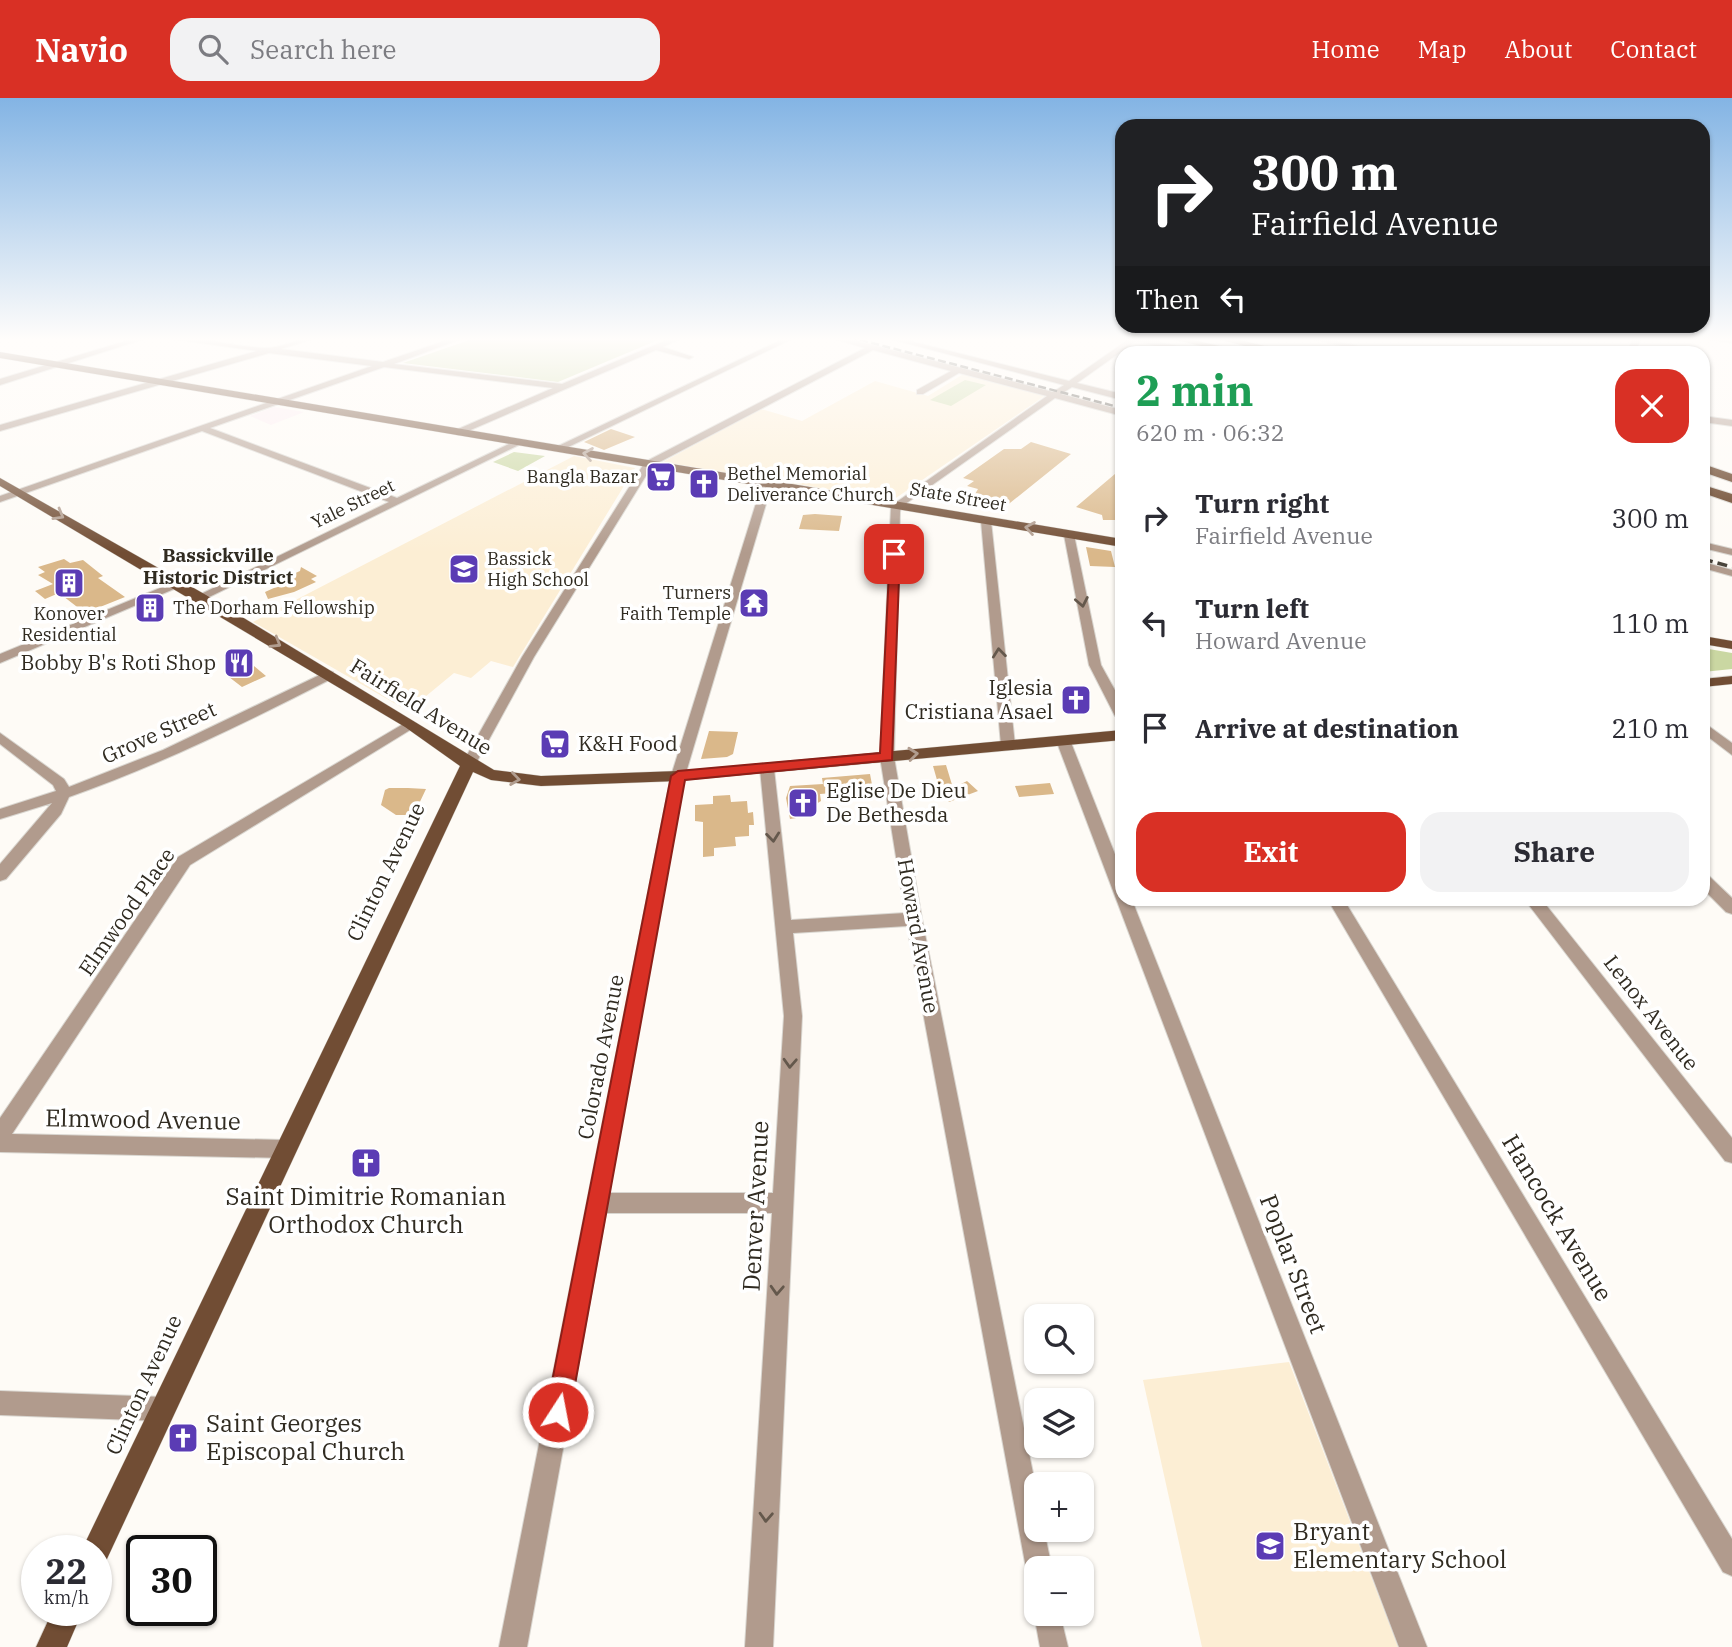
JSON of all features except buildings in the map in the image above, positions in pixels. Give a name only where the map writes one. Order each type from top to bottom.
[{"type":"highway","points":[[1710,468],[1732,475]]},
{"type":"highway","points":[[1710,484],[1732,491]]},
{"type":"highway","points":[[1710,491],[1732,499]]},
{"type":"main road","name":"State Street","points":[[321,409],[1115,543]]},
{"type":"main road","name":"Fairfield Avenue","points":[[0,481],[201,598],[491,775],[528,781],[678,776],[1115,736]]},
{"type":"main road","points":[[1710,641],[1732,645]]},
{"type":"main road","points":[[1710,682],[1732,680]]},
{"type":"main road","name":"Clinton Avenue","points":[[104,1535],[284,1149],[469,764]]},
{"type":"main road","points":[[51,1647],[61,1626]]},
{"type":"street","points":[[0,428],[64,409]]},
{"type":"street","points":[[0,499],[256,409]]},
{"type":"street","points":[[459,432],[511,409]]},
{"type":"street","points":[[557,449],[640,409]]},
{"type":"street","points":[[648,464],[753,409]]},
{"type":"street","points":[[896,506],[1034,409]]},
{"type":"street","points":[[1710,420],[1732,423]]},
{"type":"street","points":[[201,428],[398,502]]},
{"type":"street","name":"Yale Street","points":[[201,598],[520,442]]},
{"type":"street","name":"Clinton Avenue","points":[[469,764],[528,657],[648,464]]},
{"type":"street","name":"Colorado Avenue","points":[[513,1647],[678,776],[767,484]]},
{"type":"street","name":"Howard Avenue","points":[[896,506],[887,757],[914,919],[1037,1556]]},
{"type":"street","points":[[986,521],[1008,745]]},
{"type":"street","points":[[1069,535],[1095,665],[1115,703]]},
{"type":"street","points":[[1710,547],[1732,552]]},
{"type":"street","points":[[1710,567],[1732,572]]},
{"type":"street","points":[[0,659],[177,584]]},
{"type":"street","name":"Grove Street","points":[[0,814],[64,796],[185,747],[328,675]]},
{"type":"street","name":"Elmwood Place","points":[[0,1135],[184,861],[410,724]]},
{"type":"street","points":[[1710,732],[1732,750]]},
{"type":"street","points":[[0,737],[59,782],[64,796],[56,810],[0,875]]},
{"type":"street","points":[[1063,740],[1115,875]]},
{"type":"street","name":"Denver Avenue","points":[[759,1647],[793,1016],[767,769]]},
{"type":"street","points":[[1710,887],[1732,908]]},
{"type":"street","name":"Poplar Street","points":[[1126,906],[1413,1647]]},
{"type":"street","name":"Hancock Avenue","points":[[1340,906],[1732,1563]]},
{"type":"street","name":"Lenox Avenue","points":[[1538,906],[1732,1154]]},
{"type":"street","points":[[782,927],[914,919]]},
{"type":"street","name":"Elmwood Avenue","points":[[0,1143],[284,1149]]},
{"type":"street","points":[[598,1203],[782,1203]]},
{"type":"street","points":[[0,1403],[163,1409]]},
{"type":"street","points":[[1050,1626],[1054,1647]]},
{"type":"shaded area","points":[[268,409],[304,412],[271,425],[250,416]]},
{"type":"shaded area","points":[[760,409],[802,421],[823,409],[1025,409],[893,500],[663,462]]},
{"type":"shaded area","name":"Bassick High School","points":[[574,456],[635,468],[513,667],[491,661],[471,678],[454,673],[408,711],[253,622]]},
{"type":"shaded area","name":"Bryant Elementary School","points":[[1289,1362],[1398,1647],[1202,1647],[1143,1380]]},
{"type":"green space","points":[[514,452],[545,456],[518,471],[493,462]]},
{"type":"green space","points":[[1710,649],[1732,653],[1732,669],[1710,671]]},
{"type":"railway","points":[[1710,561],[1732,567]]},
{"type":"place","name":"Bangla Bazar","points":[[661,477]]},
{"type":"place","name":"Bethel Memorial Deliverance Church","points":[[704,484]]},
{"type":"place","name":"Bassick High School","points":[[464,569]]},
{"type":"place","name":"Konover Residential","points":[[69,583]]},
{"type":"place","name":"Turners Faith Temple","points":[[754,603]]},
{"type":"place","name":"The Dorham Fellowship","points":[[150,608]]},
{"type":"place","name":"Bobby B's Roti Shop","points":[[239,663]]},
{"type":"place","name":"Iglesia Cristiana Asael","points":[[1076,700]]},
{"type":"place","name":"K&H Food","points":[[555,744]]},
{"type":"place","name":"Eglise De Dieu De Bethesda","points":[[803,803]]},
{"type":"place","name":"Saint Dimitrie Romanian Orthodox Church","points":[[366,1163]]},
{"type":"place","name":"Saint Georges Episcopal Church","points":[[183,1438]]},
{"type":"place","name":"Bryant Elementary School","points":[[1270,1546]]},
{"type":"district","name":"Bassickville Historic District","points":[[218,566]]},
{"type":"route","points":[[558,1412],[678,776],[887,757],[894,554]]}]
